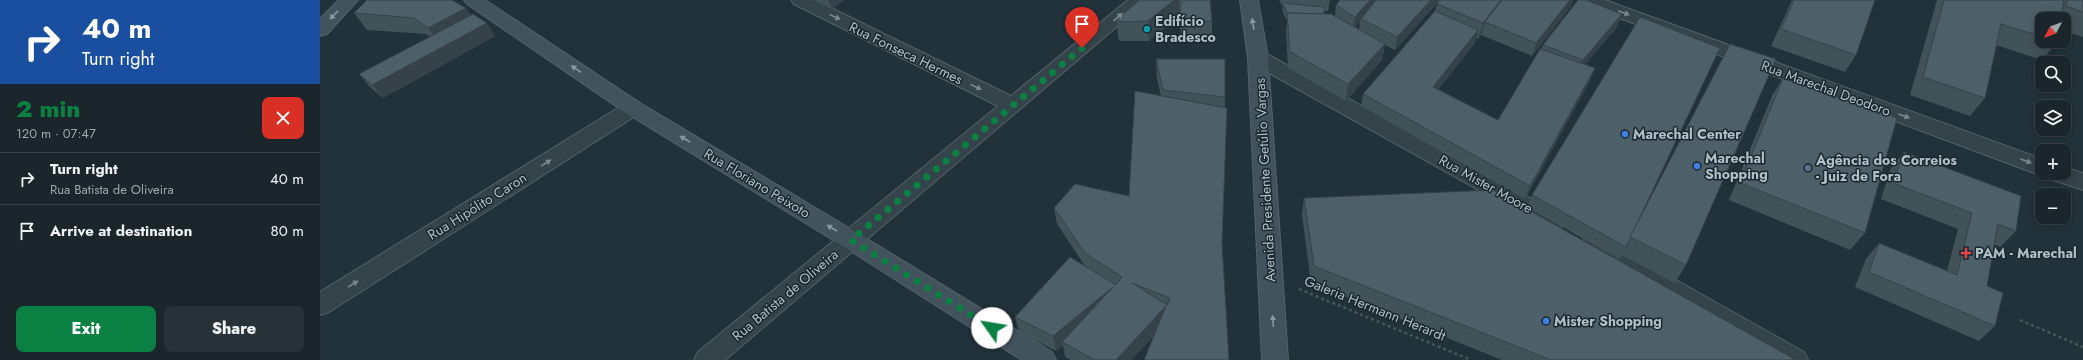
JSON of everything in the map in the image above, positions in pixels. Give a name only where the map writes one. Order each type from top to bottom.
[{"type":"street","points":[[320,30],[349,0]]},
{"type":"street","name":"Rua Floriano Peixoto","points":[[473,0],[633,108],[851,240],[1043,360]]},
{"type":"street","name":"Rua Fonseca Hermes","points":[[800,0],[1013,105]]},
{"type":"street","name":"Rua Batista de Oliveira","points":[[708,360],[1139,0]]},
{"type":"street","name":"Avenida Presidente Getúlio Vargas","points":[[1249,0],[1258,58],[1276,360]]},
{"type":"street","name":"Rua Marechal Deodoro","points":[[1588,0],[2035,164]]},
{"type":"street","name":"Rua Mister Moore","points":[[1258,58],[1574,233],[1795,360]]},
{"type":"street","name":"Rua Hipólito Caron","points":[[320,305],[633,108]]},
{"type":"street","points":[[2071,178],[2083,182]]},
{"type":"path","name":"Galeria Hermann Herardt","points":[[1270,277],[1471,360]]},
{"type":"path","points":[[2020,320],[2083,347]]},
{"type":"building","points":[[367,0],[452,0],[466,8],[428,28],[414,18],[354,13]]},
{"type":"building","points":[[1140,0],[1174,0],[1148,21],[1120,22],[1117,19]]},
{"type":"building","points":[[1181,0],[1210,0],[1212,21],[1180,22]]},
{"type":"building","points":[[1340,0],[1370,0],[1355,17],[1336,5]]},
{"type":"building","points":[[1376,0],[1431,0],[1397,37],[1361,19]]},
{"type":"building","points":[[1440,0],[1501,0],[1483,23],[1437,4]]},
{"type":"building","points":[[1502,0],[1570,0],[1536,43],[1485,22]]},
{"type":"building","points":[[1578,0],[1586,0],[1622,14],[1583,60],[1543,45]]},
{"type":"building","points":[[1794,0],[1875,0],[1856,55],[1781,29]]},
{"type":"building","points":[[1944,0],[2064,0],[2062,12],[2035,12],[2035,35],[2001,24],[1985,98],[1923,77]]},
{"type":"building","points":[[2067,0],[2083,0],[2083,12],[2066,6]]},
{"type":"building","points":[[1283,3],[1324,7],[1324,14],[1287,14]]},
{"type":"building","points":[[1435,11],[1478,30],[1433,87],[1498,120],[1540,49],[1595,68],[1530,186],[1363,94]]},
{"type":"building","points":[[1287,13],[1331,14],[1385,44],[1348,84],[1290,52]]},
{"type":"building","points":[[473,14],[487,23],[372,85],[359,74]]},
{"type":"building","name":"Marechal Center","points":[[1640,17],[1720,48],[1626,247],[1532,195]]},
{"type":"building","name":"Marechal Shopping","points":[[1730,44],[1776,59],[1686,265],[1630,237]]},
{"type":"building","points":[[1156,59],[1225,59],[1225,97],[1163,90]]},
{"type":"building","name":"Agência dos Correios - Juiz de Fora","points":[[1783,78],[1897,118],[1865,233],[1740,183]]},
{"type":"building","points":[[1135,91],[1227,108],[1222,243],[1229,360],[1144,360],[1166,306],[1116,360],[1095,360],[1062,342],[1113,287],[1053,336],[1015,317],[1070,257],[1116,285],[1122,277],[1085,253],[1054,208],[1075,184],[1129,196]],"holes":[[[1132,283],[1170,298],[1167,305]]]},
{"type":"building","points":[[1904,152],[2021,196],[2016,231],[1998,224],[1987,286],[2003,293],[1995,326],[1869,272],[1879,243],[1957,275],[1972,213],[1893,183]]},
{"type":"building","name":"Mister Shopping","points":[[1493,190],[1796,360],[1551,360],[1314,266],[1304,198]]},
{"type":"place","name":"Edifício Bradesco","points":[[1147,29]]},
{"type":"place","name":"Marechal Center","points":[[1625,134]]},
{"type":"place","name":"Marechal Shopping","points":[[1697,166]]},
{"type":"place","name":"Agência dos Correios - Juiz de Fora","points":[[1808,168]]},
{"type":"place","name":"PAM - Marechal","points":[[1966,253]]},
{"type":"place","name":"Mister Shopping","points":[[1546,321]]},
{"type":"route","points":[[992,328],[851,240],[1082,48]]}]
